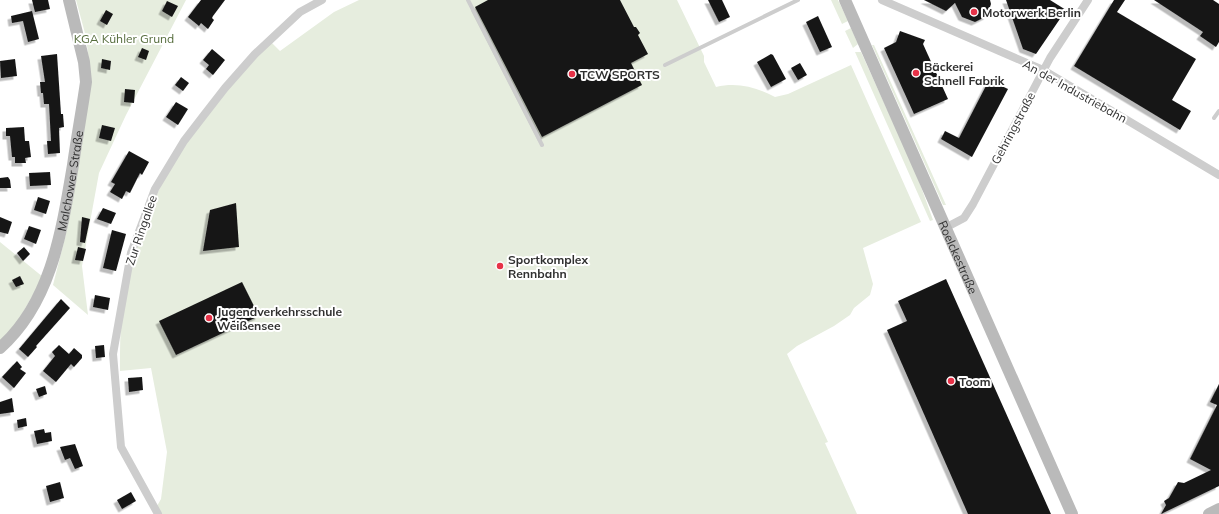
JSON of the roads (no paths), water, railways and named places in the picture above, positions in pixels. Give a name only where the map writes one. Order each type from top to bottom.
[{"type":"main road","name":"Malchower Straße","points":[[0,348],[21,324],[37,299],[52,264],[64,218],[86,82],[84,62],[69,0]]},
{"type":"main road","name":"Roelckestraße","points":[[845,0],[1072,514]]},
{"type":"main road","points":[[1209,514],[1219,509]]},
{"type":"street","name":"Zur Ringallee","points":[[158,514],[121,447],[113,354],[131,253],[155,189],[184,141],[225,88],[255,54],[311,0]]},
{"type":"street","name":"Zur Ringallee","points":[[300,12],[322,0]]},
{"type":"street","name":"An der Industriebahn","points":[[882,0],[1043,70],[1219,175]]},
{"type":"street","name":"Gehringstraße","points":[[945,228],[964,218],[973,204],[1043,70],[1088,0]]},
{"type":"lane","points":[[468,0],[542,145]]},
{"type":"lane","points":[[665,65],[798,0]]},
{"type":"lane","points":[[1214,118],[1219,111]]},
{"type":"place","name":"Motorwerk Berlin","points":[[974,12]]},
{"type":"place","name":"Bäckerei Schnell Fabrik","points":[[916,73]]},
{"type":"place","name":"TCW SPORTS","points":[[572,74]]},
{"type":"place","name":"Sportkomplex Rennbahn","points":[[500,266]]},
{"type":"place","name":"Jugendverkehrsschule Weißensee","points":[[209,318]]},
{"type":"place","name":"Toom","points":[[951,381]]},
{"type":"park label","name":"KGA Kühler Grund","points":[[124,38]]}]
